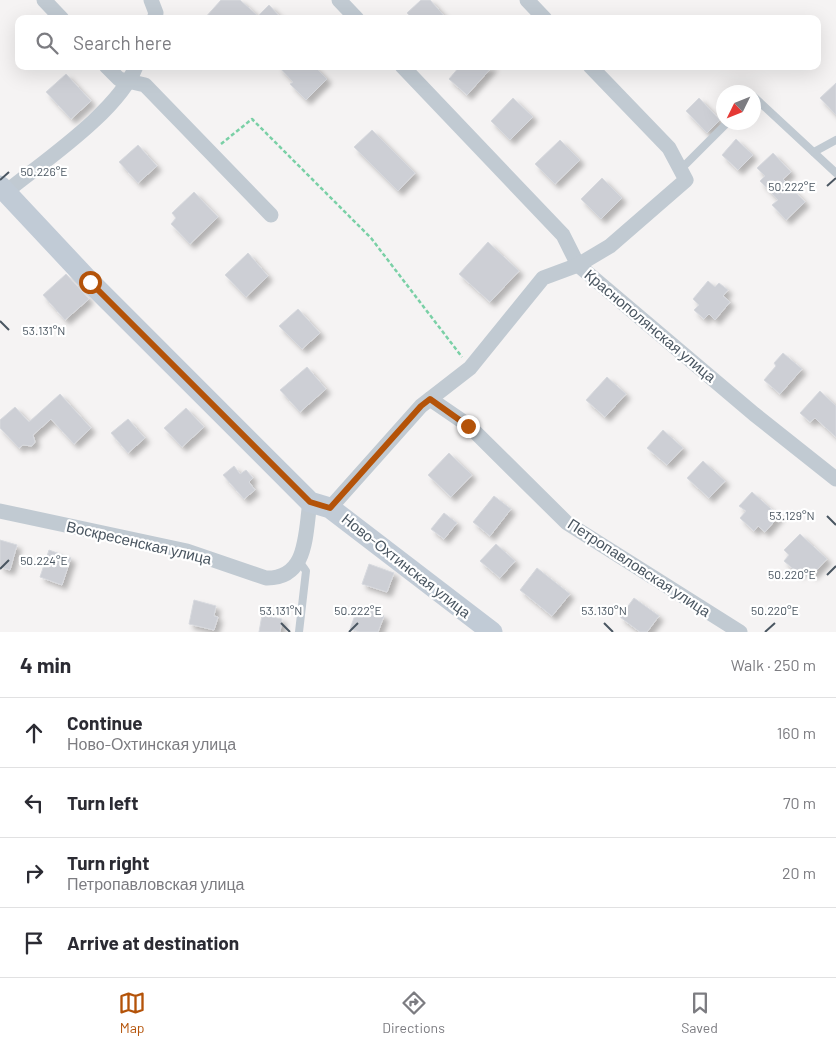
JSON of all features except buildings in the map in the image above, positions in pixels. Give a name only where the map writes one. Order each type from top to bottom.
[{"type":"street","points":[[44,0],[58,15]]},
{"type":"street","points":[[151,0],[155,15]]},
{"type":"street","points":[[339,0],[353,15]]},
{"type":"street","points":[[526,0],[540,15]]},
{"type":"street","points":[[110,70],[119,79],[145,85],[271,215]]},
{"type":"street","points":[[3,189],[109,108],[130,82],[134,70]]},
{"type":"street","name":"Краснополянская улица","points":[[406,70],[563,236],[578,265],[754,414],[836,479]]},
{"type":"street","points":[[330,508],[421,406],[470,368],[543,278],[578,265],[610,246],[683,175],[669,148],[594,70]]},
{"type":"street","name":"Ново-Охтинская улица","points":[[3,189],[104,297],[310,502],[330,508],[492,632]]},
{"type":"street","name":"Петропавловская улица","points":[[430,399],[468,426],[567,523],[740,632]]},
{"type":"street","points":[[299,562],[310,502]]},
{"type":"street","name":"Воскресенская улица","points":[[0,511],[187,551],[266,578],[286,575],[299,562]]},
{"type":"lane","points":[[761,103],[836,173]]},
{"type":"lane","points":[[683,175],[721,130]]},
{"type":"lane","points":[[814,152],[836,140]]},
{"type":"lane","points":[[299,562],[306,571],[299,632]]},
{"type":"path","points":[[210,152],[252,120],[371,238],[470,368]]},
{"type":"route","points":[[90,282],[310,502],[330,508],[421,406],[430,399],[468,426]]}]
